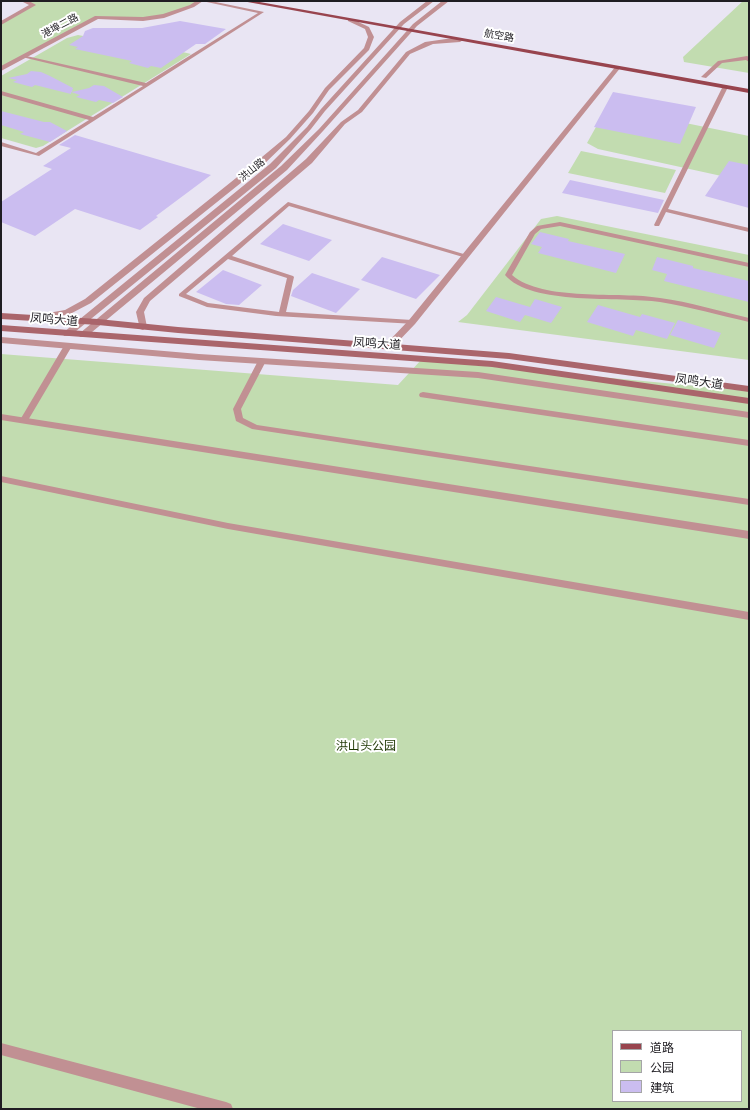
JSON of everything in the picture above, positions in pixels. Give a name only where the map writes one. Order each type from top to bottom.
[{"type":"main road","name":"航空路","points":[[245,1],[350,20],[413,28],[749,85]]},
{"type":"main road","name":"航空路","points":[[279,1],[400,26]]},
{"type":"main road","name":"航空路","points":[[413,28],[460,40],[749,91]]},
{"type":"main road","name":"凤鸣大道","points":[[1,316],[98,322],[143,327],[509,356],[749,389]]},
{"type":"main road","name":"凤鸣大道","points":[[1,328],[492,364],[749,401]]},
{"type":"street","points":[[1,23],[33,5],[24,1]]},
{"type":"street","name":"港埠二路","points":[[1,69],[97,17],[136,19],[164,16],[192,6],[200,1]]},
{"type":"street","name":"洪山路","points":[[67,334],[81,321],[273,166],[400,26],[431,1]]},
{"type":"street","name":"洪山路","points":[[83,335],[284,168],[321,130],[413,28],[446,1]]},
{"type":"street","points":[[34,318],[67,312],[88,302],[259,164],[288,138],[311,112],[327,89],[367,49],[371,37],[367,28],[350,20]]},
{"type":"street","points":[[143,327],[140,312],[147,300],[309,161],[343,122],[360,111],[408,53],[418,46],[433,41],[460,40]]},
{"type":"street","points":[[389,346],[412,322],[618,67]]},
{"type":"street","points":[[1,340],[262,361],[478,375],[749,414]]},
{"type":"street","points":[[1,416],[749,535]]},
{"type":"lane","points":[[1,144],[37,155],[262,12],[204,1]]},
{"type":"lane","points":[[24,56],[147,85]]},
{"type":"lane","points":[[704,77],[720,62],[748,57]]},
{"type":"lane","points":[[657,225],[725,87]]},
{"type":"lane","points":[[1,93],[93,119]]},
{"type":"lane","points":[[412,322],[282,314],[207,305],[181,295],[288,204],[465,256]]},
{"type":"lane","points":[[665,210],[749,230]]},
{"type":"lane","points":[[749,265],[560,224],[539,227],[532,233],[508,275],[511,281],[521,286],[549,293],[646,298],[671,302],[749,320]]},
{"type":"lane","points":[[227,257],[291,277],[282,314]]},
{"type":"lane","points":[[24,420],[68,346]]},
{"type":"lane","points":[[262,361],[237,409],[239,419],[255,427],[749,502]]},
{"type":"lane","points":[[423,396],[749,443]]},
{"type":"lane","points":[[1,479],[228,526],[749,616]]},
{"type":"lane","points":[[1,1049],[226,1109]]},
{"type":"green space","points":[[24,1],[200,1],[192,6],[164,16],[143,19],[97,17],[1,69],[1,23],[33,6]]},
{"type":"green space","points":[[743,1],[749,1],[749,73],[684,62],[683,57]]},
{"type":"green space","points":[[78,35],[110,41],[140,42],[191,54],[43,146],[36,148],[1,138],[1,76],[67,38]]},
{"type":"green space","points":[[606,109],[617,109],[749,136],[749,182],[598,149],[587,143]]},
{"type":"green space","points":[[581,151],[676,170],[665,193],[568,173]]},
{"type":"green space","points":[[557,216],[749,255],[749,360],[458,322],[467,315],[541,219]]},
{"type":"green space","name":"洪山头公园","points":[[1,354],[398,385],[421,360],[749,391],[749,1109],[1,1109]]},
{"type":"building","points":[[180,21],[226,29],[205,44],[196,44],[161,68],[151,66],[148,68],[129,63],[132,61],[75,49],[78,47],[69,45],[83,36],[85,31],[93,28],[142,28]]},
{"type":"building","points":[[31,71],[41,72],[50,76],[73,88],[72,92],[89,88],[94,85],[104,86],[123,97],[113,103],[99,100],[96,102],[76,97],[80,95],[71,92],[71,94],[35,85],[32,87],[13,82],[17,80],[8,78],[27,74]]},
{"type":"building","points":[[613,92],[696,107],[680,144],[594,127]]},
{"type":"building","points":[[1,111],[44,122],[50,122],[67,131],[50,142],[20,134],[24,132],[1,125]]},
{"type":"building","points":[[75,135],[211,175],[156,216],[158,217],[140,230],[75,209],[35,236],[1,222],[1,202],[52,169],[43,166],[71,148],[59,145]]},
{"type":"building","points":[[729,161],[749,165],[749,208],[705,196]]},
{"type":"building","points":[[570,180],[664,200],[658,213],[562,193]]},
{"type":"building","points":[[283,224],[332,240],[309,261],[260,244]]},
{"type":"building","points":[[540,232],[569,239],[568,241],[625,254],[616,273],[538,253],[542,247],[531,244]]},
{"type":"building","points":[[382,257],[440,275],[416,299],[361,280]]},
{"type":"building","points":[[657,257],[693,266],[693,268],[749,281],[749,302],[664,281],[667,274],[652,270]]},
{"type":"building","points":[[223,270],[262,285],[239,305],[226,304],[196,292]]},
{"type":"building","points":[[312,273],[360,289],[336,313],[291,296],[293,290]]},
{"type":"building","points":[[496,297],[530,307],[535,299],[562,307],[551,323],[525,315],[520,322],[486,311]]},
{"type":"building","points":[[598,305],[640,317],[642,314],[675,323],[667,339],[636,330],[633,336],[587,322]]},
{"type":"building","points":[[678,320],[721,333],[714,348],[670,335]]}]
